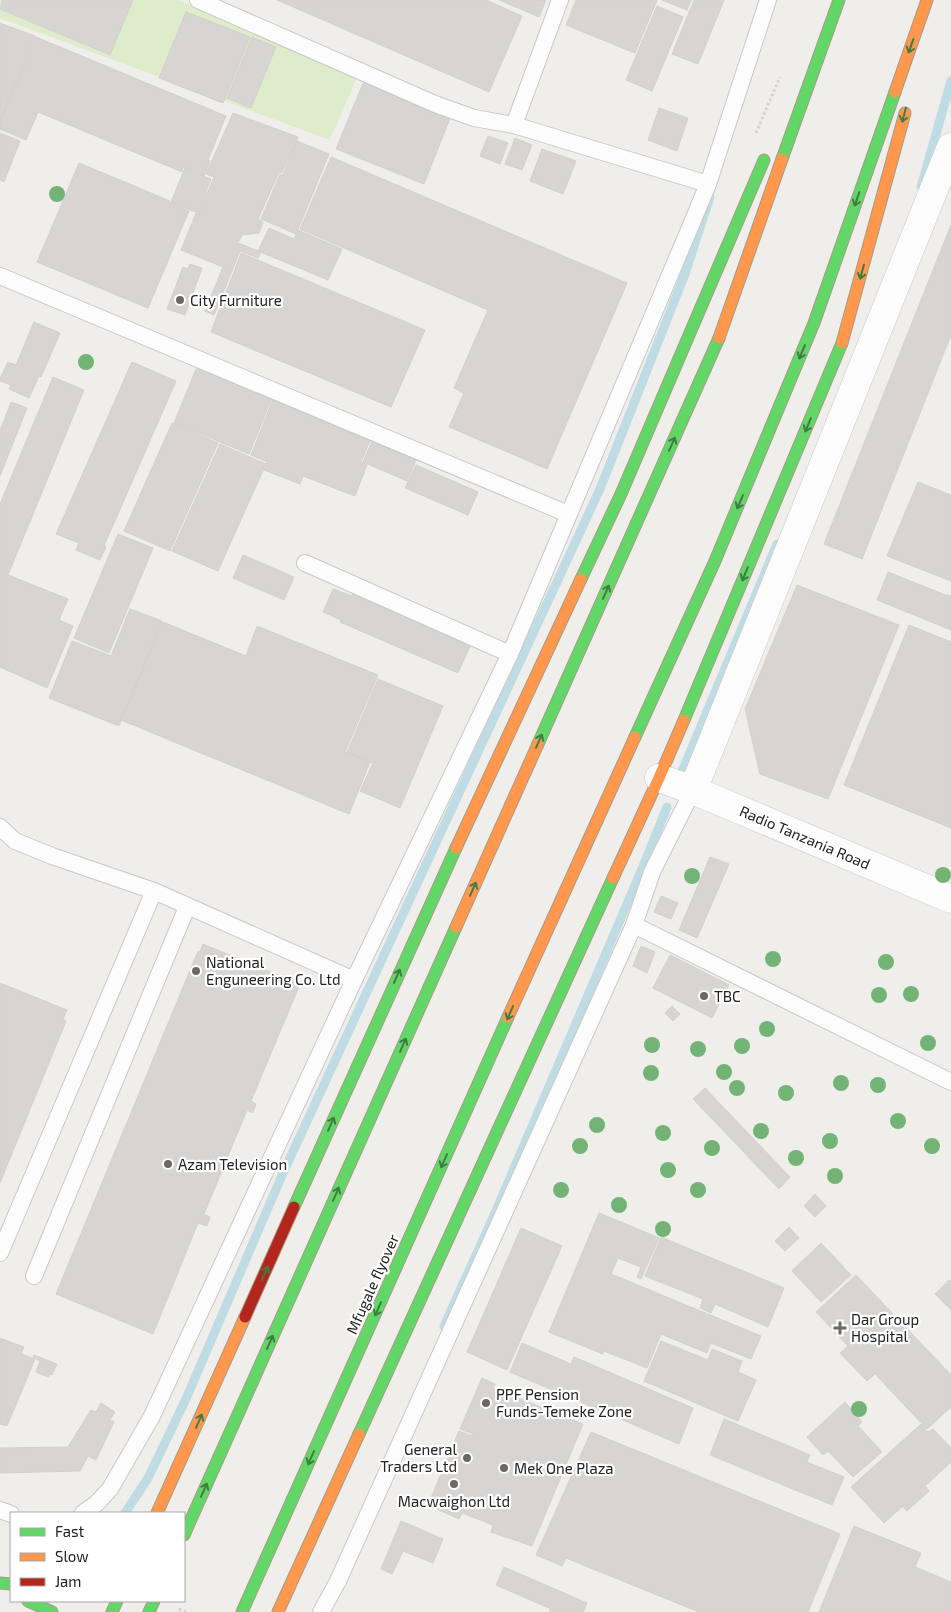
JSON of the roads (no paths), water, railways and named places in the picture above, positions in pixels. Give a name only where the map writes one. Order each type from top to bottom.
[{"type":"main road","points":[[794,92],[833,0]]},
{"type":"main road","points":[[185,1533],[716,347],[839,0]]},
{"type":"main road","name":"Mfugale flyover","points":[[242,1612],[530,968],[715,561],[814,323],[927,0]]},
{"type":"main road","points":[[919,58],[935,0]]},
{"type":"main road","points":[[278,1612],[658,778],[845,337],[906,106]]},
{"type":"main road","points":[[157,1512],[419,927],[621,494],[770,146]]},
{"type":"main road","points":[[149,1512],[189,1442]]},
{"type":"main road","points":[[291,1612],[294,1578]]},
{"type":"main road","points":[[30,1602],[52,1612]]},
{"type":"street","points":[[693,790],[951,147]]},
{"type":"street","name":"Radio Tanzania Road","points":[[658,778],[693,790],[951,899]]},
{"type":"lane","points":[[198,0],[435,104],[474,118],[514,125],[708,184]]},
{"type":"lane","points":[[514,125],[560,0]]},
{"type":"lane","points":[[84,1512],[96,1504],[110,1489],[152,1416],[354,980],[510,654],[708,184],[768,0]]},
{"type":"lane","points":[[0,276],[568,514]]},
{"type":"lane","points":[[305,564],[510,654]]},
{"type":"lane","points":[[321,1612],[338,1581],[634,925],[652,872],[693,790]]},
{"type":"lane","points":[[0,827],[15,841],[52,856],[154,891],[354,980]]},
{"type":"lane","points":[[0,1253],[154,891]]},
{"type":"lane","points":[[34,1276],[187,907]]},
{"type":"lane","points":[[634,925],[951,1082]]},
{"type":"waterway","points":[[921,187],[951,81]]},
{"type":"waterway","points":[[126,1512],[148,1478],[186,1399],[283,1173],[600,489],[685,274],[710,197]]},
{"type":"waterway","points":[[678,781],[777,544]]},
{"type":"waterway","points":[[444,1326],[495,1213],[667,807]]},
{"type":"place","name":"City Furniture","points":[[180,300]]},
{"type":"place","name":"National Enguneering Co. Ltd","points":[[196,971]]},
{"type":"place","name":"TBC","points":[[704,996]]},
{"type":"place","name":"Azam Television","points":[[168,1164]]},
{"type":"place","name":"Dar Group Hospital","points":[[840,1328]]},
{"type":"place","name":"PPF Pension Funds-Temeke Zone","points":[[486,1403]]},
{"type":"place","name":"General Traders Ltd","points":[[467,1458]]},
{"type":"place","name":"Mek One Plaza","points":[[504,1468]]},
{"type":"place","name":"Macwaighon Ltd","points":[[454,1484]]}]
